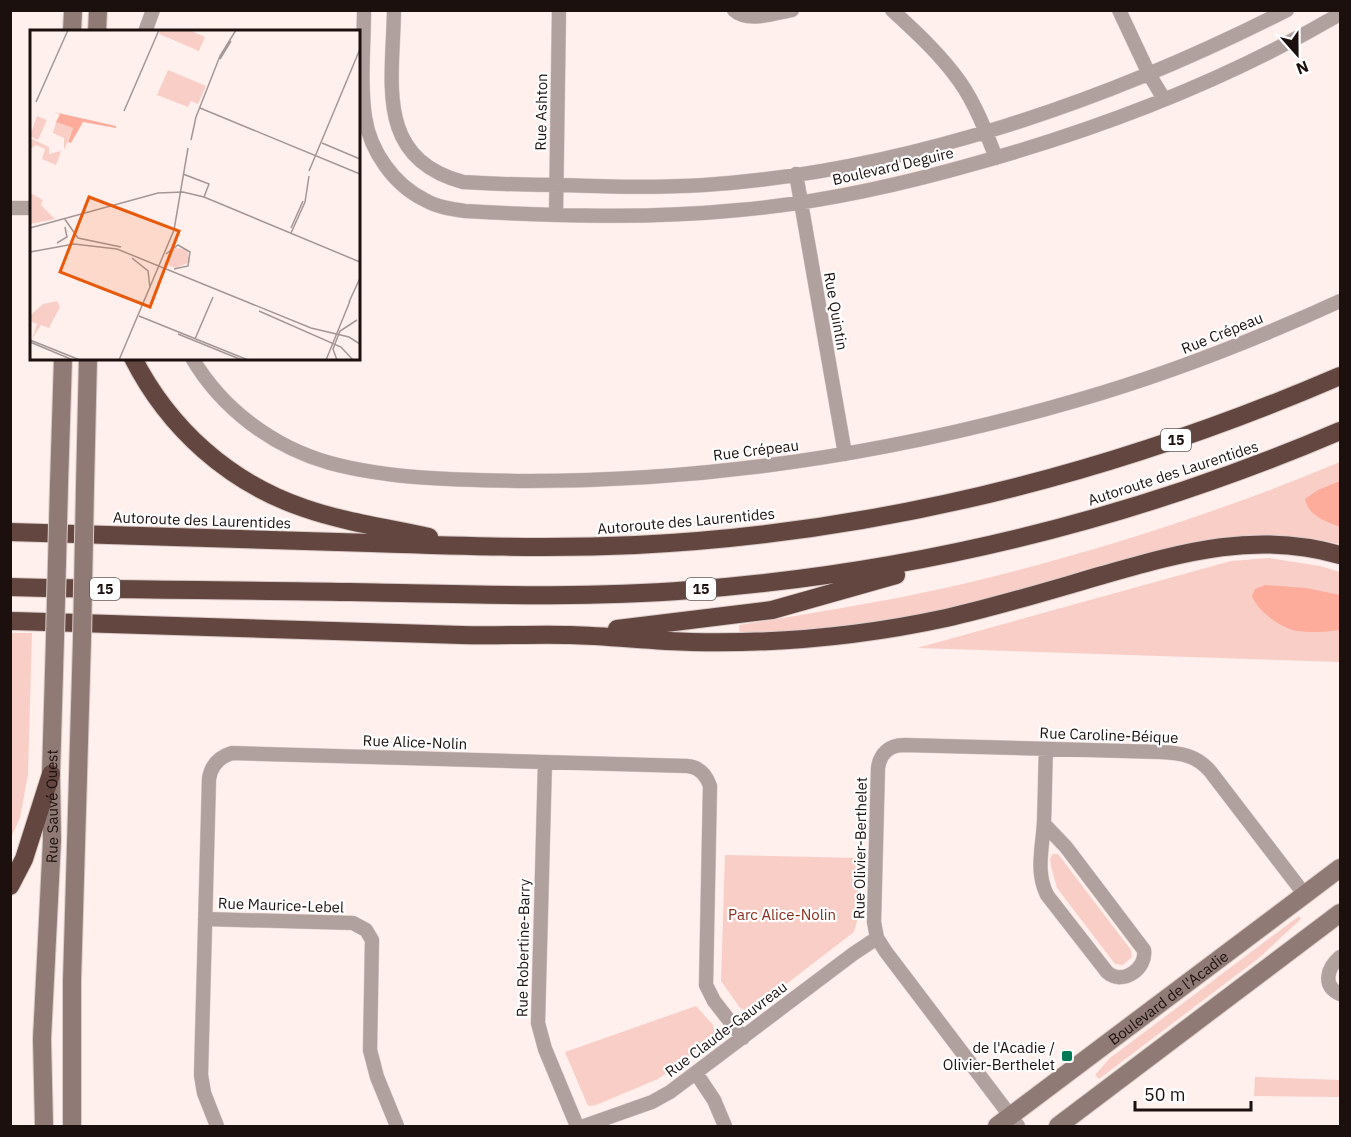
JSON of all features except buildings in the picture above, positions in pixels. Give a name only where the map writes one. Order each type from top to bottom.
[{"type":"highway","points":[[134,360],[156,397],[181,428],[210,455],[257,488],[288,502],[325,514],[475,546]]},
{"type":"highway","name":"Autoroute des Laurentides","points":[[10,532],[475,546],[597,546],[706,540],[826,525],[930,507],[1018,488],[1130,456],[1223,423],[1341,376]]},
{"type":"highway","name":"Autoroute des Laurentides","points":[[10,587],[200,592],[493,595],[652,593],[758,584],[856,571],[972,549],[1048,531],[1183,490],[1341,431]]},
{"type":"highway","points":[[571,635],[772,610],[1048,531]]},
{"type":"highway","points":[[10,621],[466,635],[571,635],[708,642],[758,641],[904,626],[953,616],[1146,563],[1211,548],[1244,544],[1281,544],[1308,547],[1341,555]]},
{"type":"highway","points":[[10,886],[24,858],[51,774]]},
{"type":"main road","points":[[72,30],[73,10]]},
{"type":"main road","points":[[97,30],[98,10]]},
{"type":"main road","name":"Rue Sauvé Ouest","points":[[44,1126],[42,1039],[52,840],[51,774],[63,360]]},
{"type":"main road","name":"Rue Sauvé Ouest","points":[[72,1126],[72,969],[88,360]]},
{"type":"main road","name":"Boulevard de l'Acadie","points":[[1008,1123],[1341,868]]},
{"type":"main road","points":[[1058,1126],[1341,913]]},
{"type":"street","points":[[146,30],[153,10]]},
{"type":"street","name":"Boulevard Deguire","points":[[364,10],[365,119],[374,145],[388,171],[411,192],[425,201],[444,207],[465,211],[556,214],[682,214],[741,210],[800,202],[893,184],[996,158],[1065,137],[1164,99],[1237,67],[1335,14]]},
{"type":"street","name":"Boulevard Deguire","points":[[394,10],[394,111],[404,142],[412,154],[426,166],[445,177],[463,182],[684,186],[796,174],[892,156],[986,130],[1059,108],[1149,74],[1287,10]]},
{"type":"street","name":"Rue Ashton","points":[[556,214],[559,10]]},
{"type":"street","points":[[734,10],[745,16],[792,10]]},
{"type":"street","points":[[892,10],[926,42],[960,82],[986,130],[996,158]]},
{"type":"street","points":[[1119,10],[1149,74],[1164,99]]},
{"type":"street","name":"Rue Quintin","points":[[796,174],[845,454]]},
{"type":"street","points":[[10,208],[30,208]]},
{"type":"street","name":"Rue Crépeau","points":[[193,360],[218,393],[241,417],[290,448],[328,463],[367,471],[412,476],[485,481],[552,481],[764,467],[845,454],[976,428],[1132,384],[1238,346],[1341,301]]},
{"type":"street","name":"Rue Caroline-Béique","points":[[884,753],[893,746],[903,745],[1184,754],[1196,759],[1210,771],[1305,895]]},
{"type":"street","points":[[1044,824],[1066,847],[1144,950],[1145,958],[1142,964],[1129,975],[1119,978],[1110,975],[1047,895],[1040,872],[1046,749]]},
{"type":"street","name":"Rue Olivier-Berthelet","points":[[884,753],[878,768],[874,922],[877,938],[1008,1123]]},
{"type":"street","name":"Rue Alice-Nolin","points":[[217,1126],[204,1093],[201,1078],[205,919],[210,774],[216,762],[228,754],[687,766],[698,769],[706,777],[710,786],[706,985],[714,1001],[743,1038]]},
{"type":"street","name":"Rue Robertine-Barry","points":[[545,762],[538,1023],[545,1049],[577,1126]]},
{"type":"street","name":"Rue Maurice-Lebel","points":[[205,919],[353,923],[366,930],[370,936],[372,949],[371,1059],[376,1077],[397,1126]]},
{"type":"street","name":"Rue Claude-Gauvreau","points":[[584,1126],[652,1102],[670,1092],[877,938]]},
{"type":"street","points":[[1341,957],[1330,967],[1328,976],[1329,984],[1334,991],[1341,994]]},
{"type":"street","points":[[696,1073],[714,1100],[725,1126]]},
{"type":"green space","points":[[1340,462],[1340,544],[1279,536],[990,602],[863,626],[740,636],[739,625],[935,590],[1059,559],[1201,515]]},
{"type":"green space","points":[[1269,558],[1320,566],[1340,572],[1340,662],[917,648],[1231,561]]},
{"type":"green space","points":[[11,633],[32,633],[28,774],[20,818],[11,838]]},
{"type":"green space","points":[[1053,854],[1058,854],[1131,950],[1132,957],[1123,965],[1115,964],[1057,888],[1050,859]]},
{"type":"green space","name":"Parc Alice-Nolin","points":[[725,855],[859,858],[857,921],[854,932],[754,1009],[746,1011],[740,1008],[721,981]]},
{"type":"green space","points":[[1299,916],[1301,919],[1259,958],[1099,1079],[1095,1075],[1110,1058]]},
{"type":"green space","points":[[696,1006],[713,1025],[715,1035],[711,1041],[658,1079],[596,1105],[587,1104],[565,1052]]},
{"type":"green space","points":[[1255,1077],[1340,1080],[1340,1097],[1254,1096]]},
{"type":"shaded area","points":[[1340,481],[1340,527],[1314,514],[1305,499],[1318,490]]},
{"type":"shaded area","points":[[1265,585],[1306,588],[1340,595],[1340,630],[1297,631],[1277,623],[1264,613],[1252,596],[1255,589]]},
{"type":"place","name":"de l'Acadie / Olivier-Berthelet","points":[[1067,1056]]}]
